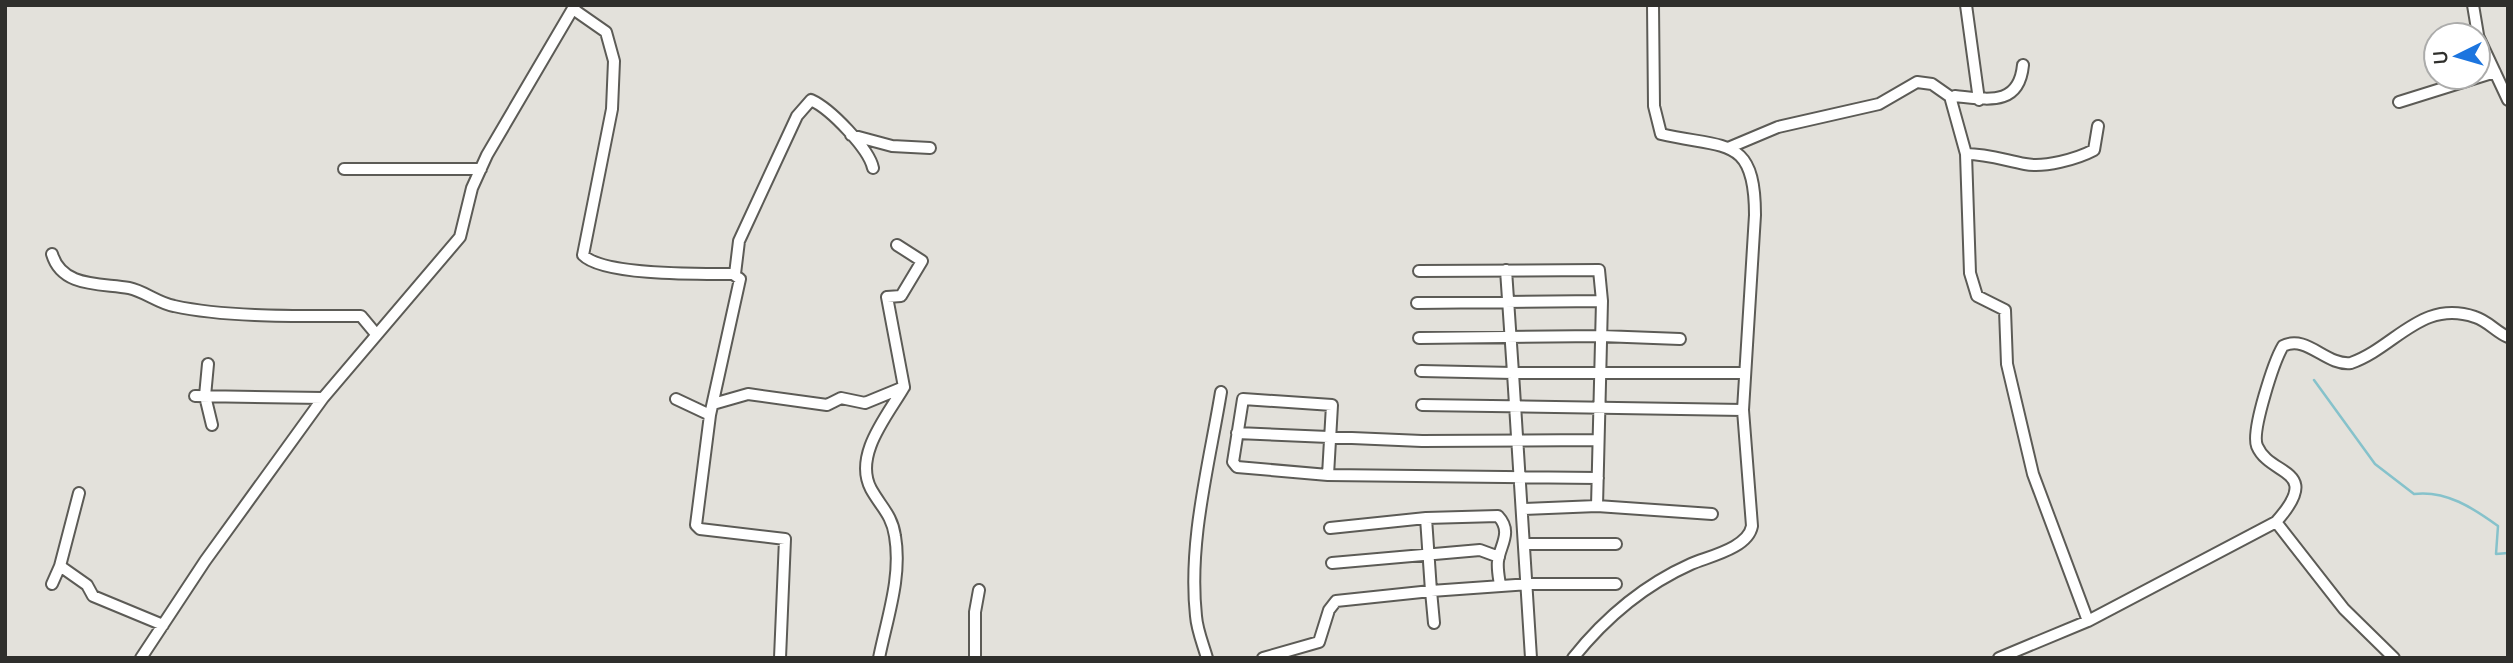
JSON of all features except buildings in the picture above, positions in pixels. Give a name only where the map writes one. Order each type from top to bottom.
[{"type":"street","points":[[1573,658],[1609,618],[1646,590],[1668,575],[1745,540],[1751,534],[1743,410],[1755,215],[1753,184],[1742,154],[1728,148],[1661,134],[1658,130],[1654,106],[1653,5]]},
{"type":"street","points":[[1966,5],[1979,100]]},
{"type":"street","points":[[141,658],[205,561],[323,398],[460,237],[472,188],[481,169],[574,7],[606,32],[614,61],[612,109],[583,255],[588,260],[651,272],[735,274],[740,279],[712,409],[696,525],[700,529],[785,539],[780,658]]},
{"type":"street","points":[[1728,148],[1778,127],[1880,104],[1917,82],[1931,84],[1952,98],[1991,99],[2016,90],[2023,65]]},
{"type":"street","points":[[2492,66],[2508,100]]},
{"type":"street","points":[[2399,102],[2495,72]]},
{"type":"street","points":[[1952,98],[1966,154],[1967,225],[1972,288],[1977,296],[2005,310],[2007,364],[2033,474],[2088,621]]},
{"type":"street","points":[[735,274],[739,241],[801,111],[811,100],[818,103],[866,151],[873,169]]},
{"type":"street","points":[[1966,154],[1988,155],[2026,164],[2044,164],[2094,150],[2098,126]]},
{"type":"street","points":[[851,135],[892,146],[930,148]]},
{"type":"street","points":[[344,169],[481,169]]},
{"type":"street","points":[[879,658],[895,585],[896,546],[885,505],[870,488],[867,460],[875,435],[904,387],[887,297],[901,296],[922,261],[897,245]]},
{"type":"street","points":[[52,254],[62,271],[79,281],[131,289],[172,306],[217,311],[361,316],[376,334]]},
{"type":"street","points":[[1506,270],[1518,478],[1529,584],[1531,658]]},
{"type":"street","points":[[1419,271],[1599,270],[1602,301],[1597,506]]},
{"type":"street","points":[[1417,303],[1602,301]]},
{"type":"street","points":[[1999,658],[2088,621],[2276,522],[2293,503],[2294,484],[2284,469],[2260,452],[2255,436],[2283,346],[2298,343],[2338,362],[2351,363],[2422,319],[2442,312],[2479,318],[2508,337]]},
{"type":"street","points":[[1419,338],[1601,335],[1680,339]]},
{"type":"street","points":[[208,365],[200,396],[212,425]]},
{"type":"street","points":[[1421,371],[1744,373]]},
{"type":"street","points":[[676,399],[712,409],[748,394],[827,405],[841,398],[865,403],[904,387]]},
{"type":"street","points":[[1207,658],[1196,620],[1193,580],[1221,392]]},
{"type":"street","points":[[200,396],[323,398]]},
{"type":"street","points":[[1328,475],[1332,405],[1247,397],[1241,403],[1235,466],[1328,475],[1598,478]]},
{"type":"street","points":[[1422,405],[1743,410]]},
{"type":"street","points":[[1237,433],[1331,439],[1516,442],[1598,440]]},
{"type":"street","points":[[52,584],[60,566],[79,493]]},
{"type":"street","points":[[1523,509],[1597,506],[1712,514]]},
{"type":"street","points":[[1330,528],[1426,518],[1498,516],[1503,521],[1506,539],[1499,557],[1500,585]]},
{"type":"street","points":[[1426,518],[1434,623]]},
{"type":"street","points":[[2276,522],[2344,609],[2394,658]]},
{"type":"street","points":[[1525,544],[1616,544]]},
{"type":"street","points":[[1332,563],[1480,550],[1499,557]]},
{"type":"street","points":[[60,566],[87,585],[93,596],[163,625]]},
{"type":"street","points":[[1263,658],[1319,642],[1329,610],[1336,601],[1500,585],[1616,584]]},
{"type":"street","points":[[975,658],[975,612],[979,590]]},
{"type":"waterway","points":[[2314,380],[2375,464],[2414,494],[2426,493],[2448,498],[2489,519],[2498,526],[2496,554],[2508,553]]}]
